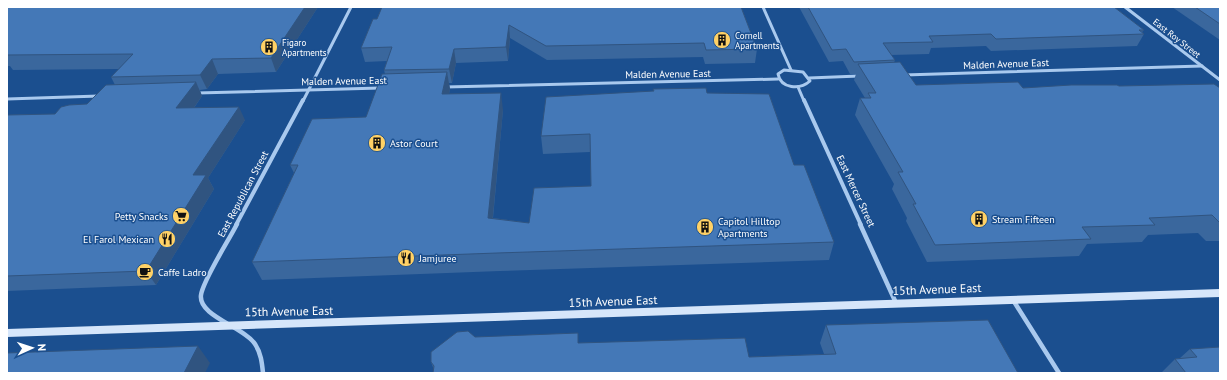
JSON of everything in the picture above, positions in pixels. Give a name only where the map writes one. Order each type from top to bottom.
[{"type":"street","name":"East Republican Street","points":[[263,373],[261,355],[252,339],[234,325],[209,312],[204,307],[201,301],[204,286],[310,89],[351,7]]},
{"type":"street","points":[[763,7],[791,70]]},
{"type":"street","name":"East Roy Street","points":[[1126,7],[1220,80]]},
{"type":"street","name":"Malden Avenue East","points":[[896,75],[1202,66]]},
{"type":"street","points":[[809,78],[808,84],[798,87],[784,84],[778,79],[778,74],[780,72],[791,70],[803,72],[809,78],[865,76]]},
{"type":"street","name":"Malden Avenue East","points":[[444,87],[778,79]]},
{"type":"street","name":"East Mercer Street","points":[[798,87],[896,303]]},
{"type":"street","name":"Malden Avenue East","points":[[195,93],[388,88]]},
{"type":"street","points":[[7,99],[101,96]]},
{"type":"street","name":"15th Avenue East","points":[[7,333],[234,325],[341,324],[896,303],[1220,293]]},
{"type":"street","points":[[1013,300],[1059,373]]},
{"type":"building","points":[[7,7],[305,7],[271,58],[212,59],[200,75],[111,77],[133,54],[7,55]]},
{"type":"building","points":[[382,7],[741,7],[757,49],[706,50],[704,43],[546,46],[509,25],[506,47],[454,49],[449,69],[384,70],[392,47],[361,48],[373,19],[377,19]]},
{"type":"building","points":[[808,7],[1114,7],[1144,30],[1139,30],[1144,34],[996,39],[991,34],[929,36],[933,42],[883,43],[895,60],[854,62],[846,49],[832,50]]},
{"type":"building","points":[[1195,7],[1220,7],[1220,24]]},
{"type":"building","points":[[900,62],[916,85],[1018,82],[1023,88],[1071,85],[1119,86],[1214,84],[1220,88],[1220,223],[1212,215],[1149,218],[1155,225],[1082,227],[1091,239],[935,245],[913,204],[916,204],[898,172],[903,172],[860,98],[871,98],[868,93],[876,93],[858,64]]},
{"type":"building","points":[[447,72],[442,94],[501,93],[488,218],[529,223],[534,188],[591,186],[590,134],[541,136],[546,97],[654,91],[653,89],[706,88],[707,93],[769,94],[794,165],[804,165],[834,242],[252,262],[298,165],[290,165],[312,119],[366,117],[382,74]]},
{"type":"building","points":[[196,82],[176,108],[239,107],[193,175],[206,175],[146,271],[7,276],[7,115],[55,114],[61,107],[87,104],[106,85]]},
{"type":"building","points":[[988,320],[1018,373],[433,373],[434,366],[431,362],[431,352],[457,332],[468,331],[475,337],[578,333],[578,343],[745,338],[749,357],[836,354],[826,325]]},
{"type":"building","points":[[198,346],[184,373],[7,373],[7,353]]},
{"type":"building","points":[[1220,347],[1220,373],[1186,373],[1175,359],[1197,357],[1190,349]]},
{"type":"place","name":"Cornell Apartments","points":[[722,40]]},
{"type":"place","name":"Figaro Apartments","points":[[269,47]]},
{"type":"place","name":"Astor Court","points":[[377,143]]},
{"type":"place","name":"Petty Snacks","points":[[181,216]]},
{"type":"place","name":"Stream Fifteen","points":[[979,219]]},
{"type":"place","name":"Capitol Hilltop Apartments","points":[[705,227]]},
{"type":"place","name":"El Farol Mexican","points":[[167,239]]},
{"type":"place","name":"Jamjuree","points":[[406,258]]},
{"type":"place","name":"Caffe Ladro","points":[[145,272]]}]
